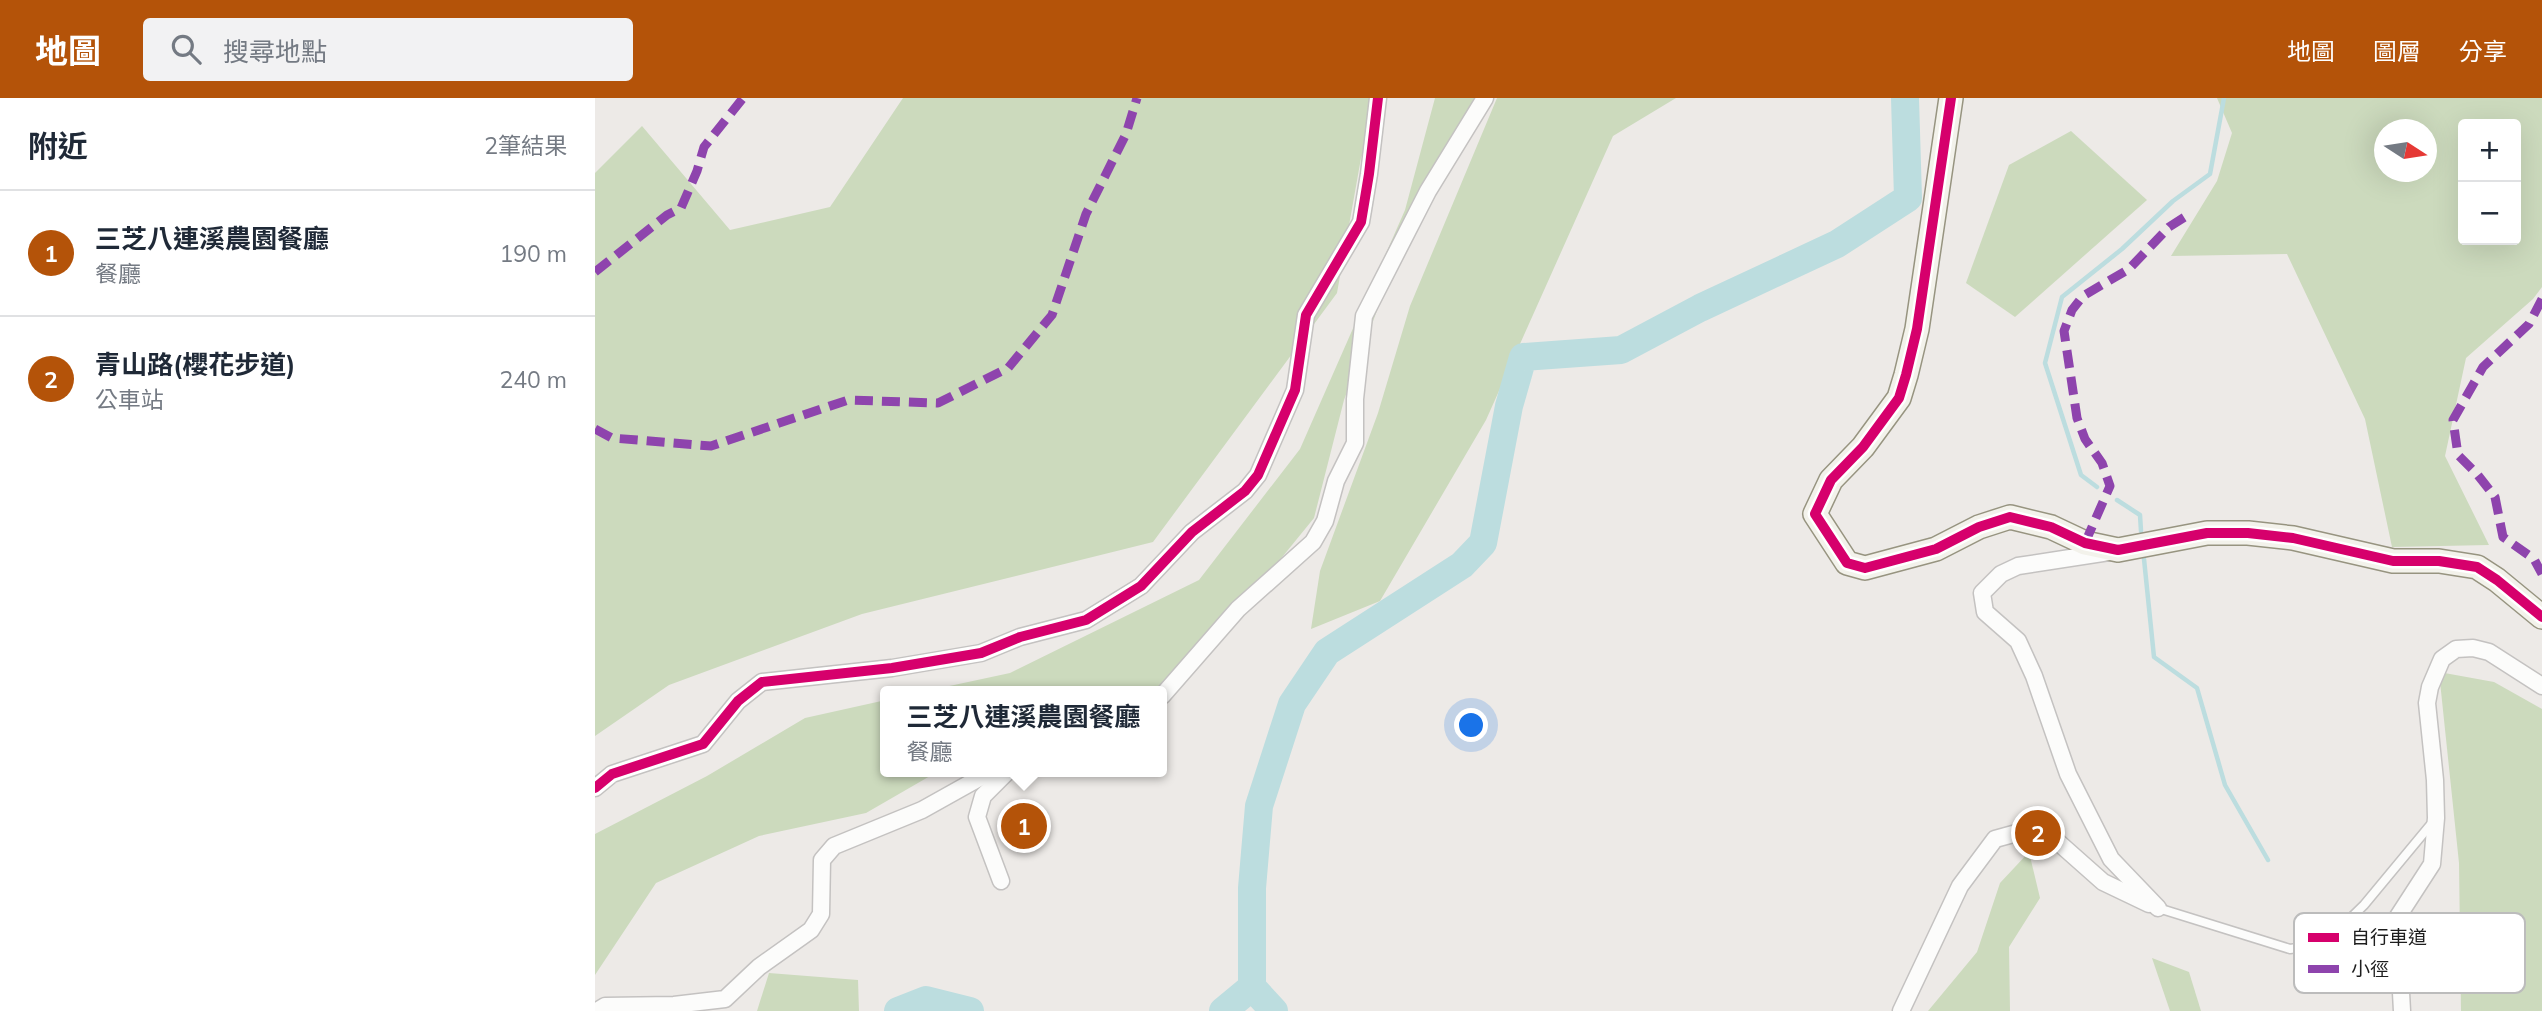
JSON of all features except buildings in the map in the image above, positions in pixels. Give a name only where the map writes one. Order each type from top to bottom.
[{"type":"street","points":[[595,788],[613,774],[703,744],[738,701],[762,682],[892,668],[981,653],[1020,637],[1086,620],[1141,586],[1192,532],[1245,491],[1258,475],[1295,390],[1306,315],[1361,222],[1378,98]]},
{"type":"street","points":[[1167,690],[1238,609],[1313,542],[1325,521],[1336,481],[1355,443],[1355,399],[1364,316],[1428,191],[1485,98]]},
{"type":"street","points":[[1951,98],[1917,329],[1903,386],[1899,398],[1863,447],[1832,480],[1815,514],[1847,563],[1865,568],[1936,549],[1979,527],[2010,517],[2051,527],[2085,543],[2118,550]]},
{"type":"street","points":[[2158,908],[2111,859],[2068,774],[2034,676],[2018,641],[1985,612],[1982,593],[2001,574],[2018,566],[2207,533],[2248,533],[2293,538],[2393,561],[2439,561],[2477,567],[2542,617]]},
{"type":"street","points":[[2399,913],[2432,864],[2436,818],[2435,780],[2427,703],[2430,687],[2442,659],[2456,649],[2473,648],[2489,652],[2542,686]]},
{"type":"street","points":[[597,1011],[605,1006],[674,1005],[725,999],[759,967],[811,930],[821,914],[822,860],[834,846],[922,810],[981,777]]},
{"type":"street","points":[[1001,881],[977,817],[983,796],[1002,777]]},
{"type":"street","points":[[1901,1011],[1960,886],[1995,839],[2024,831],[2059,843],[2103,882],[2158,908]]},
{"type":"street","points":[[2401,993],[2402,1011]]},
{"type":"lane","points":[[2356,913],[2436,818]]},
{"type":"lane","points":[[2158,908],[2294,948]]},
{"type":"green space","points":[[903,98],[1384,98],[1361,158],[1337,293],[1153,542],[862,614],[669,685],[595,736],[595,173],[642,126],[730,230],[830,207]]},
{"type":"green space","points":[[1435,98],[1476,98],[1420,194],[1344,400],[1314,518],[1192,668],[1161,686],[949,686],[1010,673],[1199,580],[1300,449],[1405,210]]},
{"type":"green space","points":[[1497,98],[1676,98],[1613,136],[1486,420],[1380,601],[1311,629],[1320,571],[1378,413],[1410,306]]},
{"type":"green space","points":[[2217,98],[2542,98],[2542,287],[2533,299],[2466,358],[2445,456],[2489,545],[2392,547],[2365,419],[2287,254],[2171,256],[2217,181],[2232,133]]},
{"type":"green space","points":[[2071,131],[2147,200],[2015,317],[1966,283],[2009,165]]},
{"type":"green space","points":[[2439,672],[2494,682],[2542,709],[2542,1011],[2461,1011],[2461,993],[2525,993],[2525,913],[2460,913],[2459,863]]},
{"type":"green space","points":[[880,701],[880,777],[928,777],[866,813],[759,836],[656,883],[595,975],[595,834],[707,776],[805,718]]},
{"type":"green space","points":[[2029,852],[2040,898],[2009,947],[2010,1011],[1928,1011],[1977,952],[2000,883]]},
{"type":"green space","points":[[2152,958],[2189,972],[2201,1011],[2170,1011]]},
{"type":"green space","points":[[769,973],[858,980],[859,1011],[757,1011]]},
{"type":"waterway","points":[[1274,1011],[1252,987],[1252,888],[1259,806],[1292,704],[1327,652],[1462,565],[1483,543],[1509,406],[1523,357],[1621,350],[1700,308],[1837,244],[1908,198],[1905,98]]},
{"type":"waterway","points":[[2097,487],[2081,475],[2045,363],[2062,297],[2122,249],[2173,201],[2210,174],[2224,98]]},
{"type":"waterway","points":[[2117,500],[2140,515],[2141,531]]},
{"type":"waterway","points":[[2144,559],[2154,657],[2197,688],[2225,785],[2268,860]]},
{"type":"waterway","points":[[1223,1011],[1252,987]]},
{"type":"waterway","points":[[898,1011],[926,1000],[970,1011]]},
{"type":"marked path","points":[[595,272],[667,215],[681,208],[704,147],[743,98]]},
{"type":"marked path","points":[[595,429],[612,438],[711,446],[848,400],[938,403],[1008,368],[1052,315],[1086,214],[1126,134],[1137,98]]},
{"type":"marked path","points":[[2085,543],[2110,486],[2102,463],[2085,439],[2077,418],[2064,331],[2072,310],[2083,296],[2129,269],[2169,227],[2191,213]]},
{"type":"marked path","points":[[2542,299],[2529,324],[2483,367],[2453,420],[2458,455],[2495,497],[2503,537],[2534,559],[2542,574]]},
{"type":"cycle path","points":[[595,788],[612,774],[703,744],[738,701],[762,682],[892,668],[981,653],[1020,637],[1086,620],[1141,586],[1192,532],[1245,491],[1258,475],[1295,390],[1306,315],[1361,222],[1378,98]]},
{"type":"cycle path","points":[[1951,98],[1917,329],[1899,398],[1863,447],[1831,480],[1815,514],[1847,563],[1865,568],[1936,549],[1979,527],[2010,517],[2051,527],[2085,543],[2118,550],[2207,533],[2248,533],[2293,538],[2393,561],[2439,561],[2477,567],[2542,617]]},
{"type":"place","name":"三芝八連溪農園餐廳","points":[[1024,826]]},
{"type":"place","name":"青山路(櫻花步道)","points":[[2038,833]]}]
